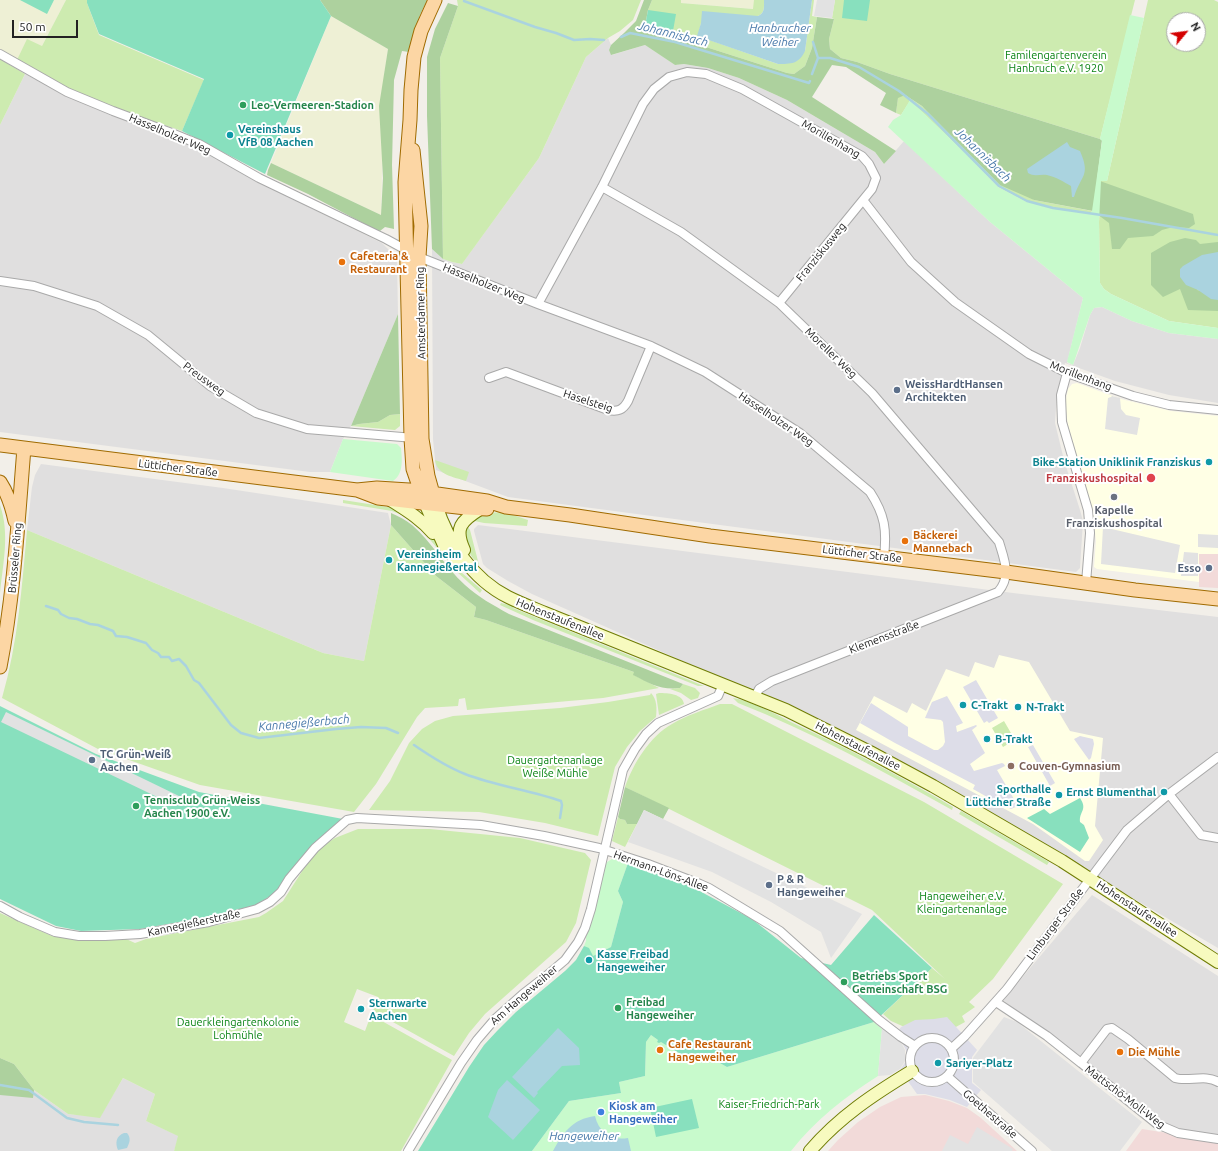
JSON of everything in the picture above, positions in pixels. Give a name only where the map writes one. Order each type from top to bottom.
[{"type":"main road","name":"Amsterdamer Ring","points":[[429,498],[428,476],[417,438],[408,343],[405,182],[414,57],[421,31],[434,0]]},
{"type":"main road","name":"Amsterdamer Ring","points":[[410,120],[421,226],[419,257],[417,438]]},
{"type":"main road","name":"Lütticher Straße","points":[[0,445],[357,490],[378,488],[480,509],[506,507]]},
{"type":"main road","name":"Brüsseler Ring","points":[[0,667],[12,598],[24,448]]},
{"type":"main road","points":[[0,482],[6,491],[13,512],[18,538]]},
{"type":"main road","name":"Lütticher Straße","points":[[357,490],[378,498],[389,499],[429,498],[487,501],[506,507],[710,536],[1218,599]]},
{"type":"main road","name":"Hohenstaufenallee","points":[[429,498],[429,515],[444,545],[461,566],[474,573],[496,590],[508,597],[545,613],[786,710],[882,758],[1014,832],[1090,878],[1218,962]]},
{"type":"main road","name":"Hohenstaufenallee","points":[[429,498],[455,546],[474,573]]},
{"type":"main road","points":[[389,499],[423,521],[444,545]]},
{"type":"main road","points":[[474,573],[470,559],[459,539],[459,533],[464,521],[480,509]]},
{"type":"main road","points":[[810,1151],[850,1112],[873,1095],[912,1071]]},
{"type":"street","name":"Hasselholzer Weg","points":[[0,54],[68,92],[201,145],[259,178],[419,257],[538,304],[651,346],[704,372],[800,433],[870,492],[883,515],[885,531],[884,557]]},
{"type":"street","name":"Morillenhang","points":[[538,304],[602,187],[643,104],[654,89],[670,77],[687,72],[706,74],[742,89],[862,156],[869,164],[876,178],[872,189],[863,200],[911,262],[955,302],[1029,354],[1067,374],[1133,396],[1169,405],[1218,410]]},
{"type":"street","name":"Moreller Weg","points":[[602,187],[681,232],[779,303],[872,393],[999,542],[1006,565],[1006,572]]},
{"type":"street","name":"Franziskusweg","points":[[779,303],[863,200]]},
{"type":"street","name":"Preusweg","points":[[0,281],[34,286],[97,306],[148,335],[210,386],[256,413],[306,429],[417,438]]},
{"type":"street","name":"Haselsteig","points":[[488,378],[506,372],[608,410],[620,410],[625,407],[628,401],[651,346]]},
{"type":"street","points":[[1067,374],[1061,396],[1061,416],[1070,452],[1088,510],[1090,533],[1086,583]]},
{"type":"street","name":"Klemensstraße","points":[[755,697],[759,689],[772,681],[998,592],[1002,587],[1006,572]]},
{"type":"street","points":[[604,850],[623,770],[635,749],[646,734],[658,723],[718,696],[723,684]]},
{"type":"street","name":"Limburger Straße","points":[[951,1049],[996,1002],[1127,830],[1169,794],[1218,757]]},
{"type":"street","points":[[1169,794],[1201,835],[1218,838]]},
{"type":"street","name":"Hermann-Löns-Allee","points":[[356,818],[481,825],[586,844],[648,864],[709,888],[780,931],[879,1020],[915,1046]]},
{"type":"street","name":"Kannegießerstraße","points":[[0,906],[20,917],[55,932],[80,936],[140,934],[209,922],[257,909],[270,902],[280,892],[315,848],[347,820],[356,818]]},
{"type":"street","name":"Am Hangeweiher","points":[[408,1151],[461,1063],[477,1040],[501,1014],[565,960],[578,942],[585,928],[591,909],[604,850]]},
{"type":"street","name":"Mattschö-Moll-Weg","points":[[996,1002],[1047,1036],[1157,1124],[1178,1133],[1218,1139]]},
{"type":"street","name":"Mattschö-Moll-Weg","points":[[1080,1063],[1107,1029],[1112,1028],[1175,1078],[1182,1080],[1212,1079],[1218,1082]]},
{"type":"street","points":[[932,1038],[940,1039],[951,1049],[954,1055],[954,1063],[952,1070],[947,1076],[931,1083],[917,1077],[912,1071],[910,1057],[915,1046],[921,1041],[932,1038]]},
{"type":"street","name":"Goethestraße","points":[[947,1076],[1032,1151]]},
{"type":"shaded area","points":[[0,0],[66,0],[42,46],[17,60],[0,50]]},
{"type":"shaded area","points":[[681,0],[754,0],[754,9],[681,3]]},
{"type":"shaded area","points":[[817,0],[835,0],[832,18],[814,16]]},
{"type":"shaded area","points":[[331,16],[388,49],[384,76],[381,215],[271,163]]},
{"type":"shaded area","points":[[608,38],[611,45],[609,50],[612,55],[645,45],[675,65],[684,64],[708,68],[739,78],[787,100],[875,152],[884,164],[904,141],[990,222],[1083,298],[1067,363],[1073,365],[1090,315],[1094,308],[1102,307],[1132,321],[1169,333],[1218,339],[1218,403],[1169,395],[1115,381],[1065,363],[1057,394],[1055,423],[1064,460],[1083,521],[1080,568],[1076,572],[508,497],[436,470],[433,439],[432,249],[443,259],[462,264],[539,158],[586,57]]},
{"type":"shaded area","points":[[25,74],[64,94],[202,151],[256,181],[382,243],[390,251],[397,261],[398,314],[330,472],[310,472],[0,432],[0,125]]},
{"type":"shaded area","name":"Franziskushospital","points":[[1077,383],[1121,399],[1171,411],[1218,416],[1218,554],[1199,554],[1199,582],[1097,569],[1094,567],[1096,541],[1093,514],[1068,425],[1065,404],[1068,389],[1072,384]]},
{"type":"shaded area","points":[[1112,396],[1120,398],[1121,409],[1126,415],[1140,418],[1137,435],[1105,429],[1108,398]]},
{"type":"shaded area","points":[[41,464],[223,488],[388,513],[391,525],[364,661],[323,653],[27,530],[32,487],[35,475]]},
{"type":"shaded area","points":[[478,525],[1013,593],[1218,617],[1218,948],[1088,872],[752,692],[532,594],[508,581],[483,564],[474,531]]},
{"type":"shaded area","points":[[1103,527],[1180,545],[1175,573],[1101,564]]},
{"type":"shaded area","points":[[1198,534],[1218,535],[1218,548],[1198,547]]},
{"type":"shaded area","points":[[1184,552],[1198,553],[1198,576],[1181,576]]},
{"type":"shaded area","name":"Esso","points":[[1199,554],[1218,554],[1218,588],[1199,587]]},
{"type":"shaded area","name":"Couven-Gymnasium","points":[[999,655],[1029,662],[1070,731],[1103,738],[1095,826],[1103,840],[1089,861],[1085,861],[1033,824],[856,730],[874,696],[907,713],[912,703],[926,711],[946,669],[969,677],[975,662],[994,668]]},
{"type":"shaded area","points":[[976,680],[998,718],[989,723],[987,721],[984,723],[963,687]]},
{"type":"shaded area","points":[[947,696],[963,723],[956,726],[957,732],[976,725],[977,726],[972,730],[985,753],[970,764],[974,771],[1002,763],[1004,764],[1005,766],[997,770],[1018,806],[1011,809],[996,802],[973,789],[975,785],[860,723],[871,703],[908,727],[908,736],[934,750],[938,750],[945,742],[943,722],[941,720],[925,718],[932,702]]},
{"type":"shaded area","name":"TC Grün-Weiß Aachen","points":[[6,712],[181,797],[176,806],[1,722]]},
{"type":"shaded area","points":[[1080,736],[1093,739],[1094,744],[1091,758],[1089,760],[1074,739]]},
{"type":"shaded area","points":[[1033,745],[1055,783],[1050,786],[1028,747]]},
{"type":"shaded area","name":"P & R Hangeweiher","points":[[644,810],[862,914],[831,958],[821,932],[771,902],[712,872],[628,842]]},
{"type":"shaded area","points":[[1092,895],[1218,976],[1218,1135],[1176,1130],[1160,1123],[1003,1000]]},
{"type":"shaded area","name":"Sariyer-Platz","points":[[947,1017],[977,1050],[972,1057],[972,1083],[981,1090],[967,1107],[950,1100],[925,1094],[917,1094],[900,1070],[906,1061],[906,1050],[901,1041],[895,1036],[901,1027],[915,1020]]},
{"type":"shaded area","points":[[1004,1017],[1017,1022],[1142,1122],[1120,1151],[1052,1151],[973,1082],[973,1058]]},
{"type":"shaded area","points":[[882,1029],[895,1037],[902,1044],[905,1050],[905,1061],[900,1069],[890,1075],[878,1076]]},
{"type":"shaded area","points":[[0,1058],[34,1090],[68,1114],[100,1117],[123,1078],[155,1094],[146,1121],[179,1136],[174,1151],[0,1151]]},
{"type":"shaded area","points":[[925,1095],[949,1101],[967,1108],[981,1118],[1017,1151],[828,1151],[858,1122],[880,1107],[901,1097]]},
{"type":"shaded area","points":[[977,1127],[1013,1149],[1012,1151],[942,1151],[950,1135],[968,1144]]},
{"type":"shaded area","points":[[1142,1129],[1218,1141],[1218,1151],[1126,1151]]},
{"type":"green space","points":[[20,0],[54,0],[47,14]]},
{"type":"green space","points":[[66,0],[87,0],[99,35],[204,80],[182,131],[111,107],[72,90],[17,60],[27,39],[42,46]]},
{"type":"green space","name":"Leo-Vermeeren-Stadion","points":[[87,0],[320,0],[331,16],[265,174],[182,131],[204,79],[99,34]]},
{"type":"green space","points":[[320,0],[427,0],[420,15],[409,52],[402,51],[394,80],[392,165],[394,229],[385,227],[380,231],[376,230],[308,194],[267,175],[271,163],[381,215],[383,178],[379,106],[388,49],[331,16]]},
{"type":"green space","points":[[457,0],[641,0],[633,20],[620,31],[608,38],[586,57],[539,158],[462,264],[443,259],[440,58],[458,6]]},
{"type":"green space","points":[[644,0],[652,0],[648,10],[645,26],[676,31],[675,35],[681,39],[794,74],[805,66],[812,48],[817,17],[834,19],[829,39],[830,49],[841,58],[1100,139],[1102,140],[1097,180],[1193,214],[1195,224],[1189,228],[1173,227],[1162,230],[1153,236],[1128,238],[1120,249],[1112,249],[1109,223],[1093,211],[1034,200],[1000,185],[922,106],[905,95],[898,98],[896,113],[880,105],[886,93],[846,67],[832,65],[812,97],[896,151],[884,164],[875,152],[787,100],[739,78],[708,68],[684,64],[675,65],[645,45],[611,55],[609,50],[611,45],[636,21]]},
{"type":"green space","points":[[652,0],[681,0],[681,3],[753,9],[754,0],[764,0],[763,11],[760,15],[701,23],[698,36],[778,64],[805,51],[812,0],[814,0],[812,16],[817,17],[812,48],[805,66],[794,74],[787,73],[681,39],[675,35],[676,31],[673,31],[648,10]]},
{"type":"green space","name":"Familengartenverein Hanbruch e.V. 1920","points":[[835,0],[1135,0],[1100,139],[841,58],[830,49],[829,39],[834,19],[832,18]]},
{"type":"green space","points":[[844,0],[870,0],[867,21],[842,18]]},
{"type":"green space","points":[[1148,0],[1214,0],[1218,2],[1218,328],[1169,321],[1111,294],[1104,289],[1100,283],[1099,222],[1101,181],[1107,181]]},
{"type":"green space","points":[[448,3],[458,6],[440,58],[443,259],[432,249],[427,116],[427,57],[435,29]]},
{"type":"green space","points":[[648,10],[676,14],[673,31],[645,26]]},
{"type":"green space","points":[[1130,15],[1144,18],[1107,181],[1101,181],[1099,222],[1100,283],[1104,289],[1111,294],[1169,321],[1218,328],[1218,339],[1169,333],[1132,321],[1102,307],[1094,308],[1090,315],[1073,365],[1067,362],[1083,298],[990,222],[888,127],[893,120],[901,115],[910,100],[998,187],[1027,202],[1090,214],[1092,211],[1102,141],[1100,139]]},
{"type":"green space","points":[[0,59],[25,74],[0,125]]},
{"type":"green space","points":[[905,95],[922,106],[1034,200],[1092,211],[1090,214],[1027,202],[998,187],[965,153],[910,101],[901,115],[896,113],[898,97]]},
{"type":"green space","points":[[1185,238],[1196,240],[1200,244],[1218,242],[1218,253],[1197,290],[1218,296],[1218,311],[1188,310],[1180,289],[1163,297],[1151,285],[1151,253],[1170,242]]},
{"type":"green space","points":[[398,314],[400,414],[390,415],[378,422],[351,426]]},
{"type":"green space","points":[[400,414],[400,426],[395,430],[351,426],[378,422],[390,415]]},
{"type":"green space","points":[[343,439],[397,444],[401,448],[402,461],[401,470],[397,478],[393,481],[330,472]]},
{"type":"green space","points":[[435,460],[469,472],[466,481],[447,475],[439,469]]},
{"type":"green space","points":[[343,500],[394,508],[407,517],[392,511],[343,503]]},
{"type":"green space","points":[[0,505],[5,527],[5,549],[0,593]]},
{"type":"green space","points":[[504,512],[528,520],[527,526],[484,523],[470,520],[487,513]]},
{"type":"green space","points":[[391,513],[412,525],[426,539],[465,585],[491,604],[509,614],[683,684],[680,688],[656,686],[633,675],[634,672],[474,617],[476,607],[436,576],[391,525]]},
{"type":"green space","points":[[417,524],[422,525],[462,573],[482,590],[480,593],[456,571]]},
{"type":"green space","points":[[466,524],[470,530],[479,565],[464,544]]},
{"type":"green space","points":[[391,525],[436,576],[476,607],[474,617],[634,672],[634,675],[659,688],[603,698],[467,710],[465,698],[459,699],[458,706],[425,708],[417,717],[376,784],[354,812],[200,785],[98,749],[2,698],[16,635],[27,530],[323,653],[364,661]]},
{"type":"green space","points":[[501,603],[514,606],[513,608],[704,686],[698,686],[533,620],[500,605]]},
{"type":"green space","points":[[683,684],[695,688],[700,693],[698,698],[691,700],[681,693],[670,689],[680,688]]},
{"type":"green space","name":"Dauergartenanlage Weiße Mühle","points":[[651,693],[655,701],[656,717],[640,731],[627,747],[615,767],[598,836],[545,823],[479,812],[369,810],[390,781],[409,743],[422,729],[435,721],[453,716],[560,708],[608,702],[650,695]]},
{"type":"green space","points":[[659,693],[678,696],[684,704],[659,715],[656,694]]},
{"type":"green space","points":[[733,698],[748,702],[764,709],[855,753],[953,807],[952,810],[820,739],[738,703]]},
{"type":"green space","name":"Hangeweiher e.V. Kleingartenanlage","points":[[720,704],[732,704],[924,802],[1063,884],[993,979],[969,1002],[975,1007],[962,1016],[965,1022],[954,1028],[909,1029],[891,1021],[883,1014],[932,968],[945,979],[872,910],[625,787],[628,778],[643,751],[664,729],[678,721]]},
{"type":"green space","name":"Tennisclub Grün-Weiss Aachen 1900 e.V.","points":[[0,706],[96,754],[199,792],[343,819],[311,846],[278,891],[256,905],[207,917],[140,929],[81,931],[56,926],[0,899]]},
{"type":"green space","points":[[1004,721],[1015,740],[1003,747],[992,728]]},
{"type":"green space","points":[[625,787],[669,808],[663,819],[644,810],[637,824],[627,824],[625,820],[620,819],[618,817]]},
{"type":"green space","points":[[1080,798],[1083,808],[1080,822],[1084,825],[1089,838],[1080,852],[1027,818],[1044,809],[1050,814]]},
{"type":"green space","points":[[961,811],[1049,862],[1047,865],[959,814]]},
{"type":"green space","points":[[618,817],[625,820],[627,824],[637,824],[625,847],[612,841]]},
{"type":"green space","name":"Dauerkleingartenkolonie Lohmühle","points":[[358,829],[430,829],[520,838],[585,853],[591,860],[576,923],[566,942],[485,1014],[469,1033],[454,1056],[373,1011],[378,997],[357,989],[344,1022],[365,1031],[371,1015],[452,1060],[401,1151],[174,1151],[178,1136],[146,1121],[155,1094],[123,1078],[100,1118],[68,1114],[34,1090],[14,1064],[0,1058],[0,913],[52,936],[86,941],[124,938],[135,943],[146,939],[259,917],[283,901],[315,851],[335,838]]},
{"type":"green space","points":[[612,859],[619,859],[628,863],[618,891],[623,902],[611,947],[593,956],[584,946],[604,869],[607,862]]},
{"type":"green space","name":"Freibad Hangeweiher","points":[[628,863],[692,887],[752,919],[801,958],[831,965],[874,915],[932,968],[874,1022],[727,1067],[709,1057],[689,1062],[686,1060],[687,1058],[661,1042],[657,1042],[658,1040],[651,1035],[646,1042],[645,1076],[619,1082],[621,1093],[569,1101],[532,1151],[418,1151],[469,1067],[484,1045],[497,1031],[516,1012],[565,971],[576,960],[584,946],[589,948],[593,956],[611,947],[623,902],[618,891]]},
{"type":"green space","name":"Kaiser-Friedrich-Park","points":[[874,1022],[882,1029],[878,1076],[854,1092],[820,1119],[791,1151],[532,1151],[569,1101],[621,1093],[619,1082],[645,1076],[646,1042],[651,1035],[658,1040],[657,1042],[660,1041],[687,1059],[689,1062],[709,1057],[727,1067]]},
{"type":"green space","points":[[0,1058],[14,1064],[34,1090],[33,1098],[0,1095]]},
{"type":"green space","points":[[692,1099],[699,1128],[656,1137],[650,1108]]},
{"type":"water","name":"Hanbrucher Weiher","points":[[764,0],[812,0],[805,51],[797,61],[778,64],[697,36],[701,23],[702,11],[758,16],[763,11]]},
{"type":"water","points":[[1067,142],[1070,147],[1080,151],[1085,166],[1084,175],[1074,197],[1072,197],[1071,186],[1047,175],[1030,174],[1028,173],[1027,169]]},
{"type":"water","points":[[1218,252],[1218,300],[1211,299],[1198,290],[1186,285],[1180,277],[1180,269],[1202,255]]},
{"type":"water","points":[[558,1028],[579,1048],[580,1065],[562,1066],[537,1092],[538,1093],[534,1098],[512,1077]]},
{"type":"water","points":[[507,1080],[540,1110],[513,1140],[488,1117],[498,1090]]},
{"type":"water","name":"Hangeweiher","points":[[595,1116],[600,1127],[607,1134],[612,1137],[622,1139],[628,1138],[631,1151],[553,1151],[569,1128],[580,1120]]},
{"type":"water","points":[[127,1133],[129,1137],[129,1144],[127,1148],[118,1150],[117,1140],[121,1134]]},
{"type":"waterway","name":"Johannisbach","points":[[464,1],[574,40],[604,40]]},
{"type":"waterway","name":"Johannisbach","points":[[621,37],[630,33],[675,42],[809,83],[810,81]]},
{"type":"waterway","points":[[813,42],[818,58]]},
{"type":"waterway","name":"Johannisbach","points":[[812,74],[818,58],[830,58],[859,67],[899,91],[928,114],[999,186],[1027,201],[1053,208],[1122,218],[1218,235]]},
{"type":"waterway","name":"Kannegießerbach","points":[[46,606],[58,610],[61,614],[69,618],[98,625],[113,631],[116,636],[127,637],[146,643],[161,657],[169,657],[172,661],[179,659],[186,666],[194,680],[199,683],[231,725],[241,733],[259,738],[361,727],[386,728],[398,733]]},
{"type":"waterway","name":"Kannegießerbach","points":[[414,745],[439,761],[465,774],[489,782],[561,801],[562,805],[560,818]]},
{"type":"waterway","points":[[0,1085],[29,1090],[67,1118],[84,1122],[118,1125]]},
{"type":"place","name":"Leo-Vermeeren-Stadion","points":[[243,105]]},
{"type":"place","name":"Vereinshaus VfB 08 Aachen","points":[[230,135]]},
{"type":"place","name":"Cafeteria & Restaurant","points":[[342,262]]},
{"type":"place","name":"WeissHardtHansen Architekten","points":[[897,390]]},
{"type":"place","name":"Bike-Station Uniklinik Franziskus","points":[[1209,462]]},
{"type":"place","name":"Franziskushospital","points":[[1151,478]]},
{"type":"place","name":"Kapelle Franziskushospital","points":[[1114,497]]},
{"type":"place","name":"Bäckerei Mannebach","points":[[905,541]]},
{"type":"place","name":"Vereinsheim Kannegießertal","points":[[389,560]]},
{"type":"place","name":"Esso","points":[[1209,568]]},
{"type":"place","name":"C-Trakt","points":[[963,705]]},
{"type":"place","name":"N-Trakt","points":[[1018,707]]},
{"type":"place","name":"B-Trakt","points":[[987,739]]},
{"type":"place","name":"TC Grün-Weiß Aachen","points":[[92,760]]},
{"type":"place","name":"Couven-Gymnasium","points":[[1011,766]]},
{"type":"place","name":"Ernst Blumenthal","points":[[1164,792]]},
{"type":"place","name":"Sporthalle Lütticher Straße","points":[[1059,795]]},
{"type":"place","name":"Tennisclub Grün-Weiss Aachen 1900 e.V.","points":[[136,806]]},
{"type":"place","name":"P & R Hangeweiher","points":[[769,885]]},
{"type":"place","name":"Kasse Freibad Hangeweiher","points":[[589,960]]},
{"type":"place","name":"Betriebs Sport Gemeinschaft BSG","points":[[844,982]]},
{"type":"place","name":"Freibad Hangeweiher","points":[[618,1008]]},
{"type":"place","name":"Sternwarte Aachen","points":[[361,1009]]},
{"type":"place","name":"Cafe Restaurant Hangeweiher","points":[[660,1050]]},
{"type":"place","name":"Die Mühle","points":[[1120,1052]]},
{"type":"place","name":"Sariyer-Platz","points":[[938,1063]]},
{"type":"place","name":"Kiosk am Hangeweiher","points":[[601,1112]]}]
